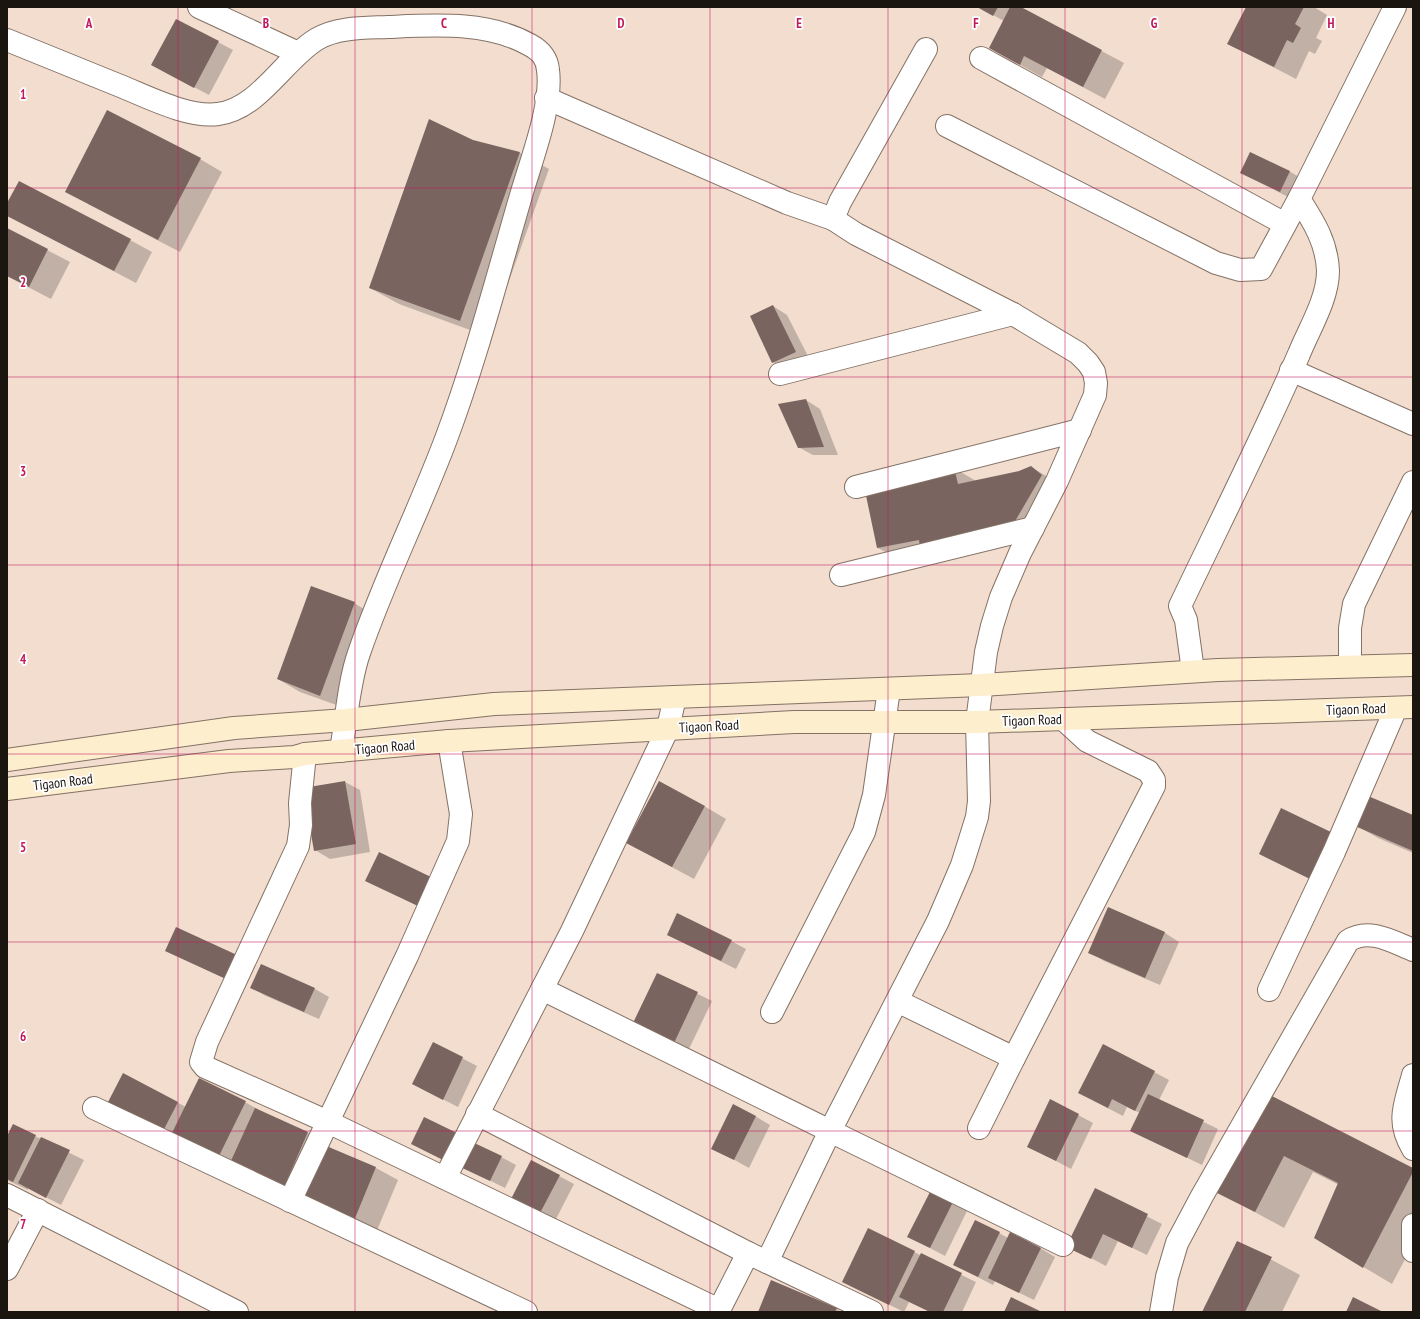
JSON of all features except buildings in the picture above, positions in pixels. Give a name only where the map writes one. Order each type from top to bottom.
[{"type":"street","points":[[199,7],[298,53]]},
{"type":"street","points":[[946,126],[1216,264],[1240,270],[1261,269],[1299,199],[1395,7]]},
{"type":"street","points":[[7,40],[180,110],[219,114],[237,108],[256,95],[298,53],[318,38],[336,32],[360,28],[447,25],[493,32],[519,39],[540,50],[548,66],[549,84],[543,120],[504,256],[464,385],[430,480],[394,560],[359,652],[341,751]]},
{"type":"street","points":[[833,219],[840,202],[926,49]]},
{"type":"street","points":[[981,58],[1285,224]]},
{"type":"street","points":[[305,754],[300,803],[301,825],[298,846],[207,1042],[201,1062],[210,1070],[328,1122],[719,1311],[758,1258],[830,1131],[952,890],[972,836],[979,801],[977,722],[981,685],[992,626],[1001,597],[1057,481],[1095,395],[1094,372],[1088,363],[1078,353],[1013,314],[856,234],[833,219],[787,203],[546,98]]},
{"type":"street","points":[[1193,671],[1186,620],[1180,606],[1291,370],[1326,289],[1328,272],[1326,250],[1320,235],[1299,199]]},
{"type":"street","points":[[780,374],[1013,314]]},
{"type":"street","points":[[1291,370],[1413,424]]},
{"type":"street","points":[[856,487],[1080,430]]},
{"type":"street","points":[[1350,666],[1350,628],[1354,604],[1413,482]]},
{"type":"street","points":[[841,576],[1033,528]]},
{"type":"street","name":"Tigaon Road","points":[[7,760],[234,728],[283,723],[346,720],[494,704],[981,685],[1193,671],[1413,665]]},
{"type":"street","points":[[772,1012],[864,832],[874,795],[889,689]]},
{"type":"street","points":[[445,1178],[542,989],[668,728],[675,697]]},
{"type":"street","points":[[1269,990],[1405,707]]},
{"type":"street","name":"Tigaon Road","points":[[7,789],[229,761],[294,757],[305,754],[449,741],[668,728],[794,722],[977,722],[1405,707]]},
{"type":"street","points":[[979,1128],[1154,786],[1154,780],[1148,771],[1087,741],[1063,719]]},
{"type":"street","points":[[290,1201],[407,956],[458,841],[461,814],[449,741]]},
{"type":"street","points":[[1161,1312],[1167,1277],[1177,1244],[1202,1196],[1348,940],[1356,936],[1366,934],[1413,950]]},
{"type":"street","points":[[542,989],[1063,1245]]},
{"type":"street","points":[[897,1000],[1014,1058]]},
{"type":"street","points":[[1413,1075],[1404,1106],[1402,1122],[1405,1137],[1413,1149]]},
{"type":"street","points":[[94,1108],[526,1312]]},
{"type":"street","points":[[477,1114],[758,1258],[872,1312]]},
{"type":"street","points":[[7,1195],[236,1312]]},
{"type":"street","points":[[7,1269],[38,1210]]},
{"type":"street","points":[[1413,1225],[1413,1251]]}]
